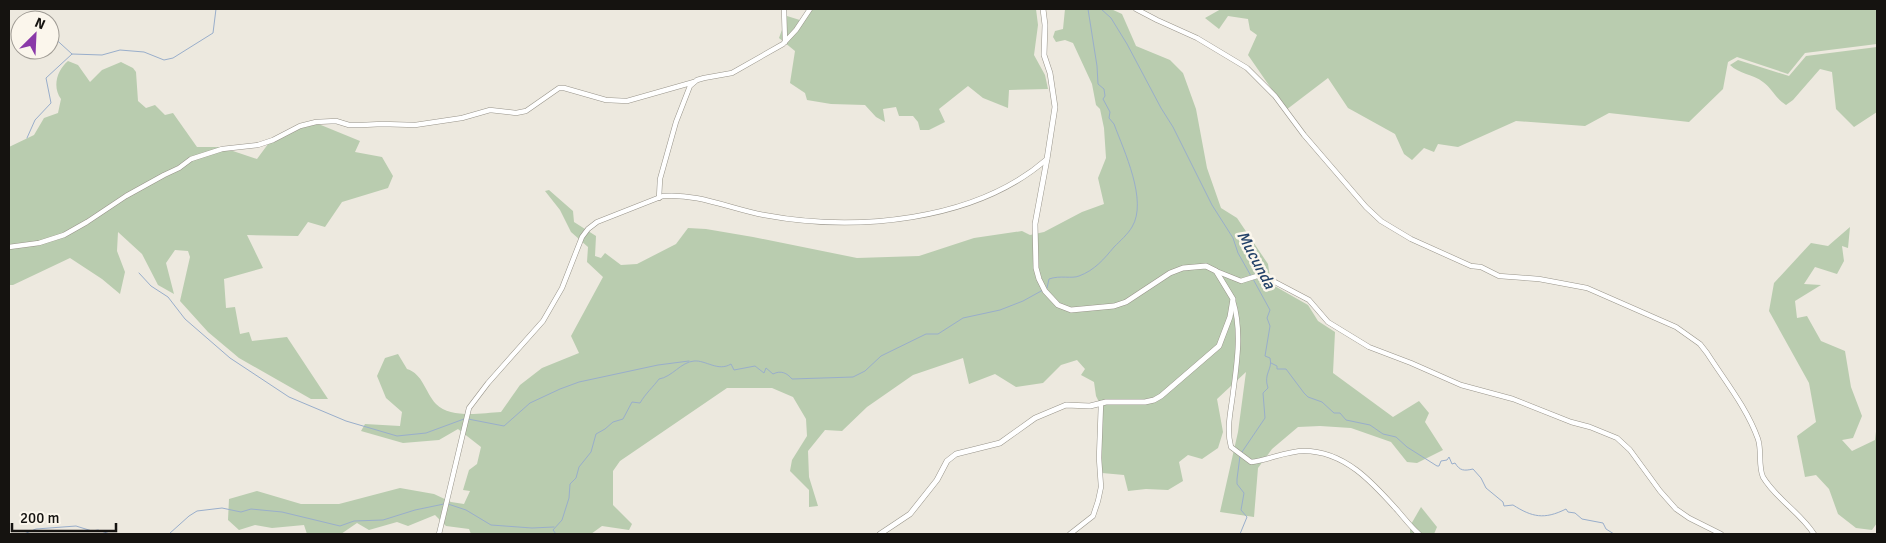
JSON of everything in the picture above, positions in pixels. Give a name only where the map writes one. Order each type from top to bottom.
[{"type":"main road","points":[[880,534],[910,514],[937,480],[952,456],[1000,443],[1027,423],[1048,411],[1066,405],[1090,406],[1101,403],[1146,402],[1161,396],[1219,346],[1230,317],[1233,299],[1216,271],[1208,267],[1199,266],[1177,270],[1166,275],[1122,304],[1071,310],[1062,308],[1044,290],[1036,268],[1034,228],[1047,159],[1054,107],[1050,73],[1044,55],[1045,25],[1043,9]]},
{"type":"street","points":[[784,9],[785,42]]},
{"type":"street","points":[[9,247],[39,243],[64,235],[126,196],[179,168],[191,159],[222,149],[258,145],[274,140],[300,126],[316,122],[336,121],[349,125],[414,125],[462,118],[490,110],[526,111],[559,88],[606,100],[627,101],[704,78],[732,73],[785,42],[796,30],[810,9]]},
{"type":"street","points":[[1136,9],[1197,38],[1247,68],[1275,96],[1304,135],[1350,186],[1366,207],[1381,221],[1411,238],[1471,266],[1481,267],[1499,276],[1539,279],[1588,288],[1676,327],[1700,344],[1750,419],[1761,450],[1762,475],[1773,491],[1804,519],[1814,534]]},
{"type":"street","points":[[658,198],[660,179],[676,122],[688,91],[694,82]]},
{"type":"street","points":[[439,534],[470,408],[488,383],[528,340],[543,320],[562,288],[580,242],[588,229],[604,218],[658,198],[672,195],[685,196],[762,215],[806,222],[860,222],[893,219],[969,203],[1014,182],[1047,159]]},
{"type":"street","points":[[1216,271],[1241,281],[1252,277],[1271,280],[1306,298],[1328,322],[1360,343],[1465,386],[1511,398],[1617,438],[1630,450],[1654,484],[1676,509],[1696,522],[1721,534]]},
{"type":"street","points":[[1233,299],[1238,329],[1237,361],[1229,422],[1231,447],[1251,462],[1302,451],[1320,452],[1342,459],[1356,469],[1387,499],[1419,534]]},
{"type":"street","points":[[1070,534],[1093,516],[1098,501],[1100,487],[1101,403]]},
{"type":"green space","points":[[813,9],[1036,9],[1038,25],[1034,55],[1045,75],[1048,89],[1009,90],[1008,108],[983,98],[968,86],[939,109],[945,122],[929,130],[920,130],[918,122],[913,116],[899,116],[896,107],[883,109],[885,122],[876,117],[865,105],[831,104],[807,100],[805,93],[790,83],[795,51],[779,38],[787,16],[803,21]]},
{"type":"green space","points":[[1065,9],[1111,9],[1122,14],[1136,46],[1170,60],[1183,73],[1196,109],[1207,168],[1221,208],[1237,218],[1268,264],[1271,284],[1308,305],[1318,321],[1335,332],[1333,373],[1393,417],[1419,401],[1429,413],[1425,422],[1443,450],[1417,463],[1407,462],[1391,442],[1351,428],[1298,427],[1272,449],[1258,468],[1254,517],[1220,512],[1238,432],[1246,372],[1217,399],[1223,432],[1218,448],[1202,459],[1188,455],[1179,462],[1183,481],[1168,490],[1146,489],[1128,491],[1124,475],[1102,473],[1100,404],[1096,396],[1094,382],[1081,375],[1085,369],[1077,360],[1061,365],[1043,383],[1016,387],[995,374],[969,384],[963,358],[913,375],[867,407],[842,431],[825,430],[808,451],[809,477],[818,506],[809,507],[809,490],[790,471],[792,460],[807,436],[806,419],[793,397],[772,388],[727,388],[620,461],[613,471],[613,505],[632,524],[629,530],[602,526],[591,534],[471,534],[469,529],[446,526],[435,515],[408,526],[397,522],[369,530],[357,523],[341,534],[307,534],[304,525],[272,528],[255,525],[239,530],[228,520],[229,499],[257,491],[301,504],[339,504],[400,488],[434,494],[451,502],[464,504],[470,491],[463,490],[469,470],[477,464],[481,447],[458,429],[439,440],[403,443],[361,431],[365,424],[400,426],[402,412],[386,398],[377,376],[385,358],[398,354],[407,369],[417,375],[432,399],[442,409],[450,412],[476,414],[501,412],[520,385],[542,368],[579,353],[571,336],[603,277],[587,262],[588,247],[571,232],[560,210],[545,191],[549,190],[573,211],[574,222],[596,236],[595,256],[601,258],[605,253],[621,265],[637,264],[676,244],[688,228],[753,237],[857,258],[919,256],[974,238],[1022,231],[1030,235],[1044,232],[1082,212],[1104,204],[1098,178],[1106,158],[1104,128],[1100,109],[1096,105],[1092,84],[1073,43],[1065,40],[1056,42],[1053,37],[1055,31],[1063,29]]},
{"type":"green space","points":[[1221,9],[1877,9],[1877,44],[1805,53],[1788,74],[1737,57],[1728,62],[1723,89],[1689,122],[1609,113],[1585,126],[1516,121],[1458,147],[1438,144],[1434,152],[1424,148],[1412,160],[1404,154],[1395,134],[1348,108],[1328,78],[1286,110],[1248,55],[1257,35],[1250,30],[1248,19],[1228,16],[1219,29],[1205,18]]},
{"type":"green space","points":[[1877,47],[1877,112],[1854,127],[1836,109],[1832,72],[1820,69],[1793,100],[1786,105],[1763,82],[1730,65],[1738,60],[1789,76],[1806,56]]},
{"type":"green space","points":[[68,61],[78,65],[90,82],[102,70],[121,62],[133,68],[136,72],[138,101],[146,108],[155,105],[165,115],[173,113],[197,147],[221,147],[257,159],[271,140],[298,125],[316,123],[360,141],[355,152],[382,157],[393,176],[388,188],[342,202],[325,227],[308,222],[298,236],[247,235],[263,268],[224,279],[226,308],[235,307],[240,334],[249,332],[252,341],[287,337],[328,399],[311,399],[239,358],[208,332],[180,301],[190,257],[188,251],[175,250],[166,263],[174,294],[158,285],[142,254],[118,232],[117,251],[125,272],[120,294],[102,279],[70,258],[13,285],[9,285],[9,147],[34,135],[44,118],[58,113],[61,99],[56,84],[61,69]]},
{"type":"green space","points":[[1850,227],[1848,248],[1842,246],[1844,261],[1837,274],[1815,267],[1804,284],[1821,285],[1795,301],[1797,318],[1807,316],[1821,341],[1845,351],[1851,387],[1862,416],[1853,438],[1842,440],[1852,451],[1875,440],[1877,423],[1877,523],[1872,530],[1856,528],[1838,514],[1829,489],[1816,475],[1805,477],[1797,436],[1816,422],[1809,383],[1769,311],[1774,283],[1811,243],[1828,246]]},
{"type":"green space","points":[[1421,507],[1437,527],[1434,534],[1410,534],[1410,526]]},
{"type":"waterway","points":[[27,138],[35,120],[51,103],[46,78],[72,54],[102,55],[120,50],[144,52],[164,60],[173,58],[213,33],[216,9]]},
{"type":"waterway","points":[[1047,288],[1049,279],[1076,277],[1085,274],[1103,260],[1132,227],[1136,216],[1136,190],[1133,176],[1114,124],[1109,118],[1110,112],[1103,99],[1105,96],[1104,89],[1098,84],[1088,9]]},
{"type":"waterway","name":"Mucunda","points":[[1101,9],[1111,18],[1127,44],[1173,127],[1212,205],[1233,238],[1238,253],[1251,276]]},
{"type":"waterway","points":[[60,43],[72,54]]},
{"type":"waterway","points":[[139,273],[151,286],[168,297],[185,319],[230,358],[289,397],[346,421],[397,436],[426,433],[464,419]]},
{"type":"waterway","name":"Mucunda","points":[[1242,452],[1265,418],[1263,393],[1268,388],[1267,375],[1271,362],[1270,358],[1265,356],[1270,326],[1267,318],[1270,310],[1253,279]]},
{"type":"waterway","points":[[556,534],[553,530],[562,520],[569,498],[570,484],[576,478],[579,467],[591,452],[596,434],[613,422],[623,419],[632,402],[640,403],[659,379],[664,378],[685,364],[694,361],[721,367],[731,364],[734,370],[755,366],[764,373],[766,368],[773,374],[784,373],[792,379],[853,377],[865,371],[881,356],[926,334],[938,334],[963,318],[1000,310],[1023,301],[1043,290]]},
{"type":"waterway","points":[[468,419],[504,426],[530,403],[579,382],[658,365],[689,361]]},
{"type":"waterway","points":[[1271,363],[1277,366],[1277,369],[1286,369],[1308,397],[1322,402],[1334,413],[1340,413],[1346,420],[1370,425],[1383,434],[1396,437],[1407,447],[1437,466],[1439,466],[1441,461],[1447,460],[1449,457],[1452,464],[1455,463],[1459,468],[1465,470],[1473,469],[1481,478],[1486,488],[1503,502],[1504,506],[1513,505],[1538,516],[1551,515],[1566,509],[1582,519],[1603,523],[1606,529],[1614,534]]},
{"type":"waterway","name":"Mucunda","points":[[1240,456],[1237,484],[1244,493],[1241,510],[1247,517],[1240,534]]},
{"type":"waterway","points":[[169,534],[197,511],[222,508],[241,512],[251,509],[282,512],[340,526],[354,521],[383,520],[415,510],[444,504]]},
{"type":"waterway","points":[[448,504],[466,510],[491,525],[532,528],[554,527]]},
{"type":"waterway","points":[[24,534],[36,529],[76,526],[110,534]]}]
